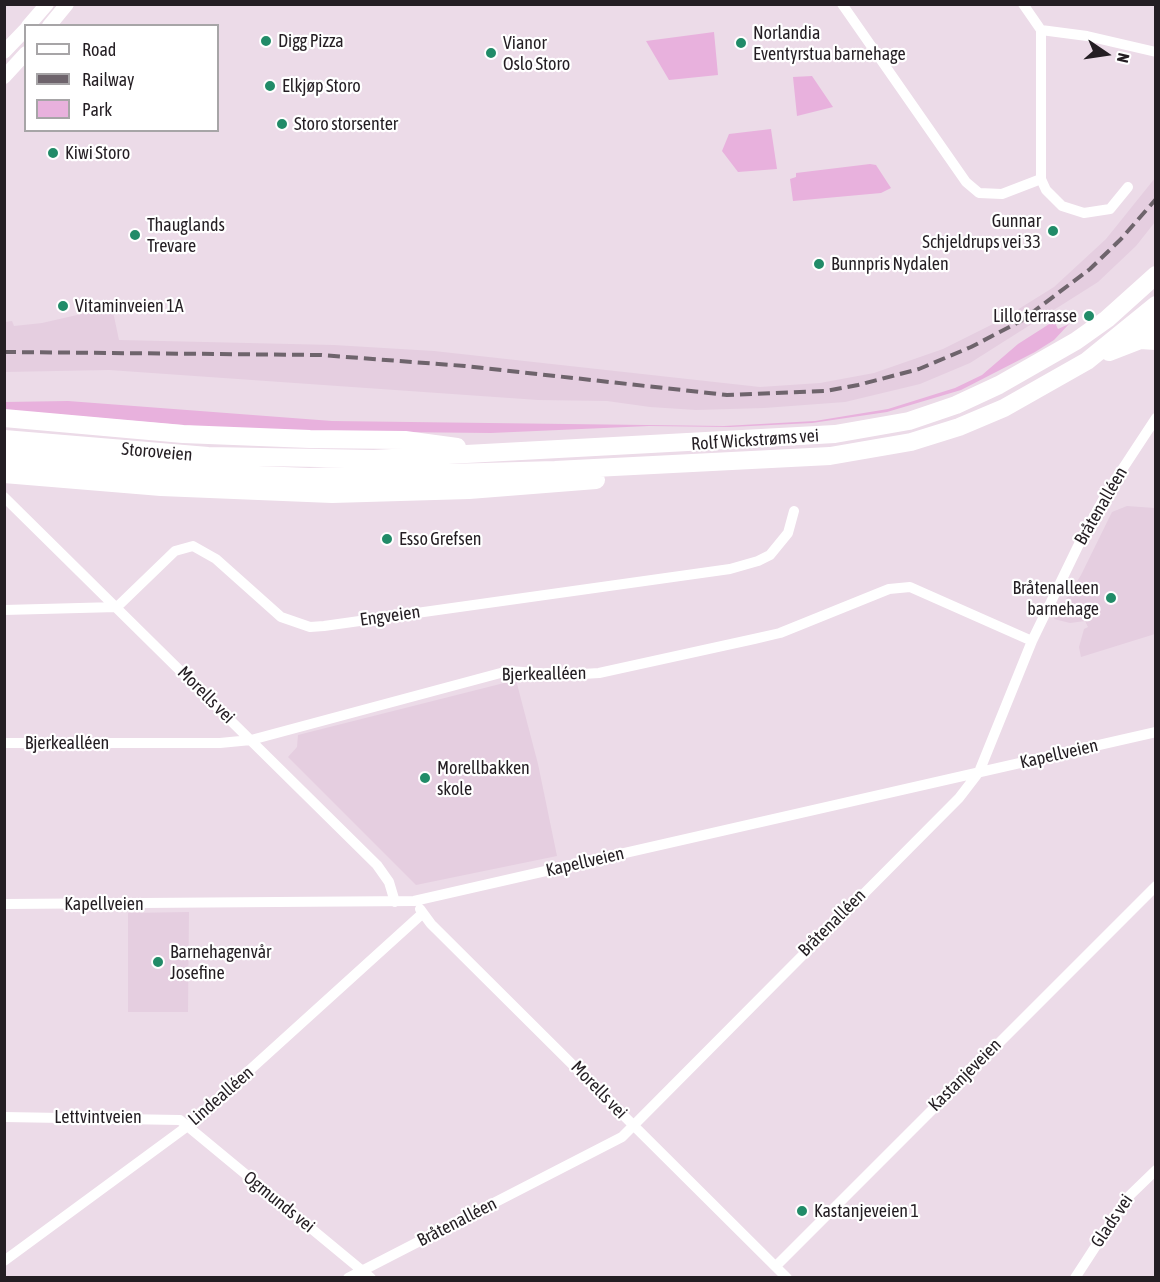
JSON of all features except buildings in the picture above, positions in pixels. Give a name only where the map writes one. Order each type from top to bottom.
[{"type":"highway","name":"Rolf Wickstrøms vei","points":[[310,459],[404,459],[491,452],[789,438],[835,434],[909,421],[956,405],[1038,365],[1107,319],[1155,275]]},
{"type":"highway","name":"Rolf Wickstrøms vei","points":[[309,477],[711,463],[830,456],[911,442],[959,427],[1004,408],[1087,361],[1155,305]]},
{"type":"highway","points":[[1087,361],[1137,341],[1155,325]]},
{"type":"highway","points":[[1137,341],[1155,341]]},
{"type":"highway","points":[[4,418],[228,436],[405,440],[491,452]]},
{"type":"highway","name":"Storoveien","points":[[4,439],[208,456],[310,459]]},
{"type":"highway","name":"Storoveien","points":[[4,456],[206,472],[309,477]]},
{"type":"highway","points":[[4,474],[161,487],[332,494],[469,490],[557,483],[711,463]]},
{"type":"street","points":[[30,24],[47,4]]},
{"type":"street","points":[[51,24],[67,4]]},
{"type":"street","points":[[842,4],[960,172],[979,193],[1002,194],[1041,179]]},
{"type":"street","points":[[1023,4],[1041,30],[1041,179],[1046,190],[1062,206],[1084,213],[1110,209],[1128,187]]},
{"type":"street","points":[[4,52],[24,30]]},
{"type":"street","points":[[1041,30],[1087,36],[1155,52]]},
{"type":"street","points":[[4,77],[24,55]]},
{"type":"street","name":"Bråtenalléen","points":[[348,1278],[367,1274],[622,1137],[959,798],[979,772],[1032,641],[1107,492],[1155,418]]},
{"type":"street","name":"Morells vei","points":[[4,497],[382,871],[395,902]]},
{"type":"street","name":"Engveien","points":[[117,607],[176,550],[186,547],[203,550],[216,559],[281,617],[310,627],[730,569],[770,555],[788,533],[794,511]]},
{"type":"street","name":"Bjerkealléen","points":[[4,743],[220,743],[251,740],[508,671],[567,675],[598,673],[780,633],[889,589],[910,587],[928,593],[1032,641]]},
{"type":"street","points":[[4,610],[91,610],[117,607]]},
{"type":"street","name":"Kapellveien","points":[[4,904],[414,902],[1155,732]]},
{"type":"street","name":"Kastanjeveien","points":[[776,1266],[1155,886]]},
{"type":"street","name":"Morells vei","points":[[414,902],[787,1278]]},
{"type":"street","name":"Lindealléen","points":[[4,1261],[189,1125],[423,913]]},
{"type":"street","name":"Lettvintveien","points":[[4,1117],[172,1118],[189,1125]]},
{"type":"street","name":"Ogmunds vei","points":[[189,1125],[230,1163],[367,1274]]},
{"type":"street","name":"Glads vei","points":[[1075,1278],[1121,1205],[1155,1170]]},
{"type":"shaded area","points":[[1155,178],[1155,222],[1136,246],[1098,282],[970,363],[920,384],[845,402],[696,410],[607,401],[538,400],[109,370],[5,372],[5,322],[12,321],[14,326],[42,323],[112,307],[119,340],[334,345],[434,351],[760,387],[820,383],[874,373],[943,349],[1001,320],[1054,287],[1106,239]]},
{"type":"shaded area","name":"Bråtenalleen barnehage","points":[[1127,506],[1155,508],[1155,634],[1081,657],[1079,647],[1084,629],[1088,627],[1085,621],[1070,623],[1054,619],[1081,575],[1112,512]]},
{"type":"shaded area","name":"Morellbakken skole","points":[[516,680],[538,764],[557,856],[416,885],[288,757],[297,747],[298,735]]},
{"type":"shaded area","name":"Barnehagenvår Josefine","points":[[189,912],[188,1012],[128,1012],[128,913]]},
{"type":"green space","points":[[714,32],[718,75],[669,80],[646,41]]},
{"type":"green space","points":[[812,76],[833,107],[797,116],[793,77]]},
{"type":"green space","points":[[771,129],[777,169],[738,172],[722,151],[729,134]]},
{"type":"green space","points":[[876,165],[891,188],[881,193],[793,201],[790,179],[796,177],[796,173]]},
{"type":"green space","points":[[1054,321],[1058,329],[1069,324],[1054,340],[1035,352],[961,390],[887,412],[812,423],[730,427],[649,426],[491,433],[293,431],[206,427],[5,410],[4,402],[68,401],[332,421],[724,426],[815,421],[888,409],[955,388],[982,375],[1018,344]]},
{"type":"railway","points":[[4,352],[321,355],[465,366],[727,395],[826,391],[919,369],[971,347],[1021,321],[1090,269],[1121,239],[1156,199]]},
{"type":"place","name":"Digg Pizza","points":[[266,41]]},
{"type":"place","name":"Norlandia Eventyrstua barnehage","points":[[741,43]]},
{"type":"place","name":"Vianor Oslo Storo","points":[[491,53]]},
{"type":"place","name":"Elkjøp Storo","points":[[270,86]]},
{"type":"place","name":"Storo storsenter","points":[[282,124]]},
{"type":"place","name":"Kiwi Storo","points":[[53,153]]},
{"type":"place","name":"Gunnar Schjeldrups vei 33","points":[[1053,231]]},
{"type":"place","name":"Thauglands Trevare","points":[[135,235]]},
{"type":"place","name":"Bunnpris Nydalen","points":[[819,264]]},
{"type":"place","name":"Vitaminveien 1A","points":[[63,306]]},
{"type":"place","name":"Lillo terrasse","points":[[1089,316]]},
{"type":"place","name":"Esso Grefsen","points":[[387,539]]},
{"type":"place","name":"Bråtenalleen barnehage","points":[[1111,598]]},
{"type":"place","name":"Morellbakken skole","points":[[425,778]]},
{"type":"place","name":"Barnehagenvår Josefine","points":[[158,962]]},
{"type":"place","name":"Kastanjeveien 1","points":[[802,1211]]}]
